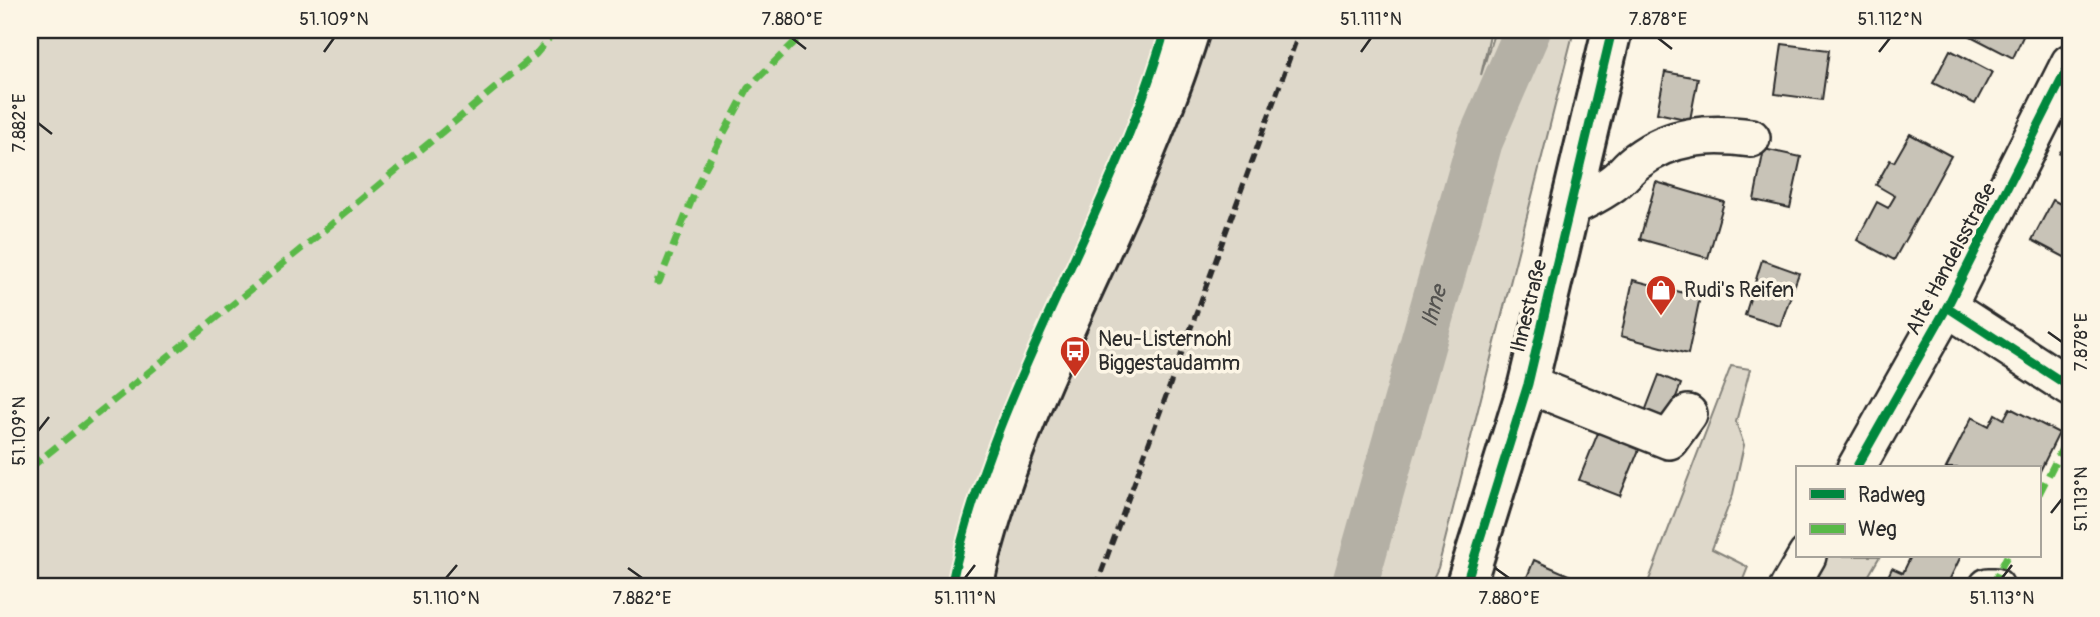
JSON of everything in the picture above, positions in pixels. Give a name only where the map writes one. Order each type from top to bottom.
[{"type":"main road","points":[[973,587],[999,488],[1032,403],[1140,165],[1190,30]]},
{"type":"main road","name":"Ihnestraße","points":[[1465,587],[1497,492],[1528,384],[1612,30]]},
{"type":"street","name":"Alte Handelsstraße","points":[[1857,466],[1947,307],[2070,63]]},
{"type":"street","points":[[1570,208],[1614,183],[1634,163],[1657,147],[1681,138],[1709,135],[1751,138]]},
{"type":"street","points":[[1947,307],[2070,387]]},
{"type":"street","points":[[1528,384],[1669,440],[1688,414]]},
{"type":"street","points":[[1789,587],[1806,558]]},
{"type":"street","points":[[1988,587],[1994,587]]},
{"type":"shaded area","points":[[30,30],[1491,30],[1481,75],[1495,30],[1574,30],[1438,568],[1429,587],[30,587]]},
{"type":"shaded area","points":[[1731,366],[1750,369],[1736,422],[1744,445],[1733,494],[1712,549],[1748,567],[1740,587],[1652,587],[1649,580]]},
{"type":"shaded area","points":[[1826,558],[1879,558],[1862,587],[1809,587]]},
{"type":"building","points":[[1959,30],[2026,30],[2013,58]]},
{"type":"building","points":[[1782,44],[1829,50],[1822,100],[1775,94]]},
{"type":"building","points":[[1950,50],[1992,72],[1975,104],[1933,83]]},
{"type":"building","points":[[1665,72],[1698,78],[1690,120],[1657,113]]},
{"type":"building","points":[[1910,134],[1951,156],[1894,260],[1857,240],[1877,202],[1888,208],[1895,196],[1876,185],[1890,160],[1894,162]]},
{"type":"building","points":[[1764,149],[1801,157],[1790,208],[1754,200]]},
{"type":"building","points":[[1656,182],[1724,202],[1708,258],[1640,239]]},
{"type":"building","points":[[2053,200],[2070,209],[2070,260],[2032,240]]},
{"type":"building","points":[[1762,260],[1799,273],[1780,326],[1745,315]]},
{"type":"building","name":"Rudi's Reifen","points":[[1633,280],[1700,297],[1688,354],[1621,336]]},
{"type":"building","points":[[1659,375],[1681,384],[1663,431],[1641,422]]},
{"type":"building","points":[[2010,408],[2059,433],[2040,471],[2040,466],[1947,466],[1972,417],[1989,426],[1995,414],[2004,419]]},
{"type":"building","points":[[1602,423],[1643,440],[1620,496],[1579,480]]},
{"type":"building","points":[[1910,558],[1960,558],[1946,587],[1883,587],[1892,568],[1903,573]]},
{"type":"building","points":[[1534,560],[1571,576],[1568,583],[1578,587],[1523,587]]},
{"type":"waterway","name":"Ihne","points":[[1354,587],[1480,141],[1528,30]]},
{"type":"railway","points":[[1096,587],[1300,30]]},
{"type":"marked path","points":[[30,468],[316,237],[536,54],[556,30]]},
{"type":"marked path","points":[[654,281],[659,282],[703,172],[748,88],[807,30]]},
{"type":"marked path","points":[[2040,492],[2070,433]]},
{"type":"marked path","points":[[1992,586],[2006,558]]},
{"type":"cycle path","points":[[951,587],[969,514],[994,444],[1114,170],[1142,101],[1165,30]]},
{"type":"cycle path","points":[[1465,587],[1528,384],[1612,30]]},
{"type":"cycle path","points":[[1857,466],[1947,307],[2070,63]]},
{"type":"cycle path","points":[[1947,307],[2070,387]]},
{"type":"place","name":"Rudi's Reifen","points":[[1661,317]]},
{"type":"place","name":"Neu-Listernohl Biggestaudamm","points":[[1075,378]]}]
